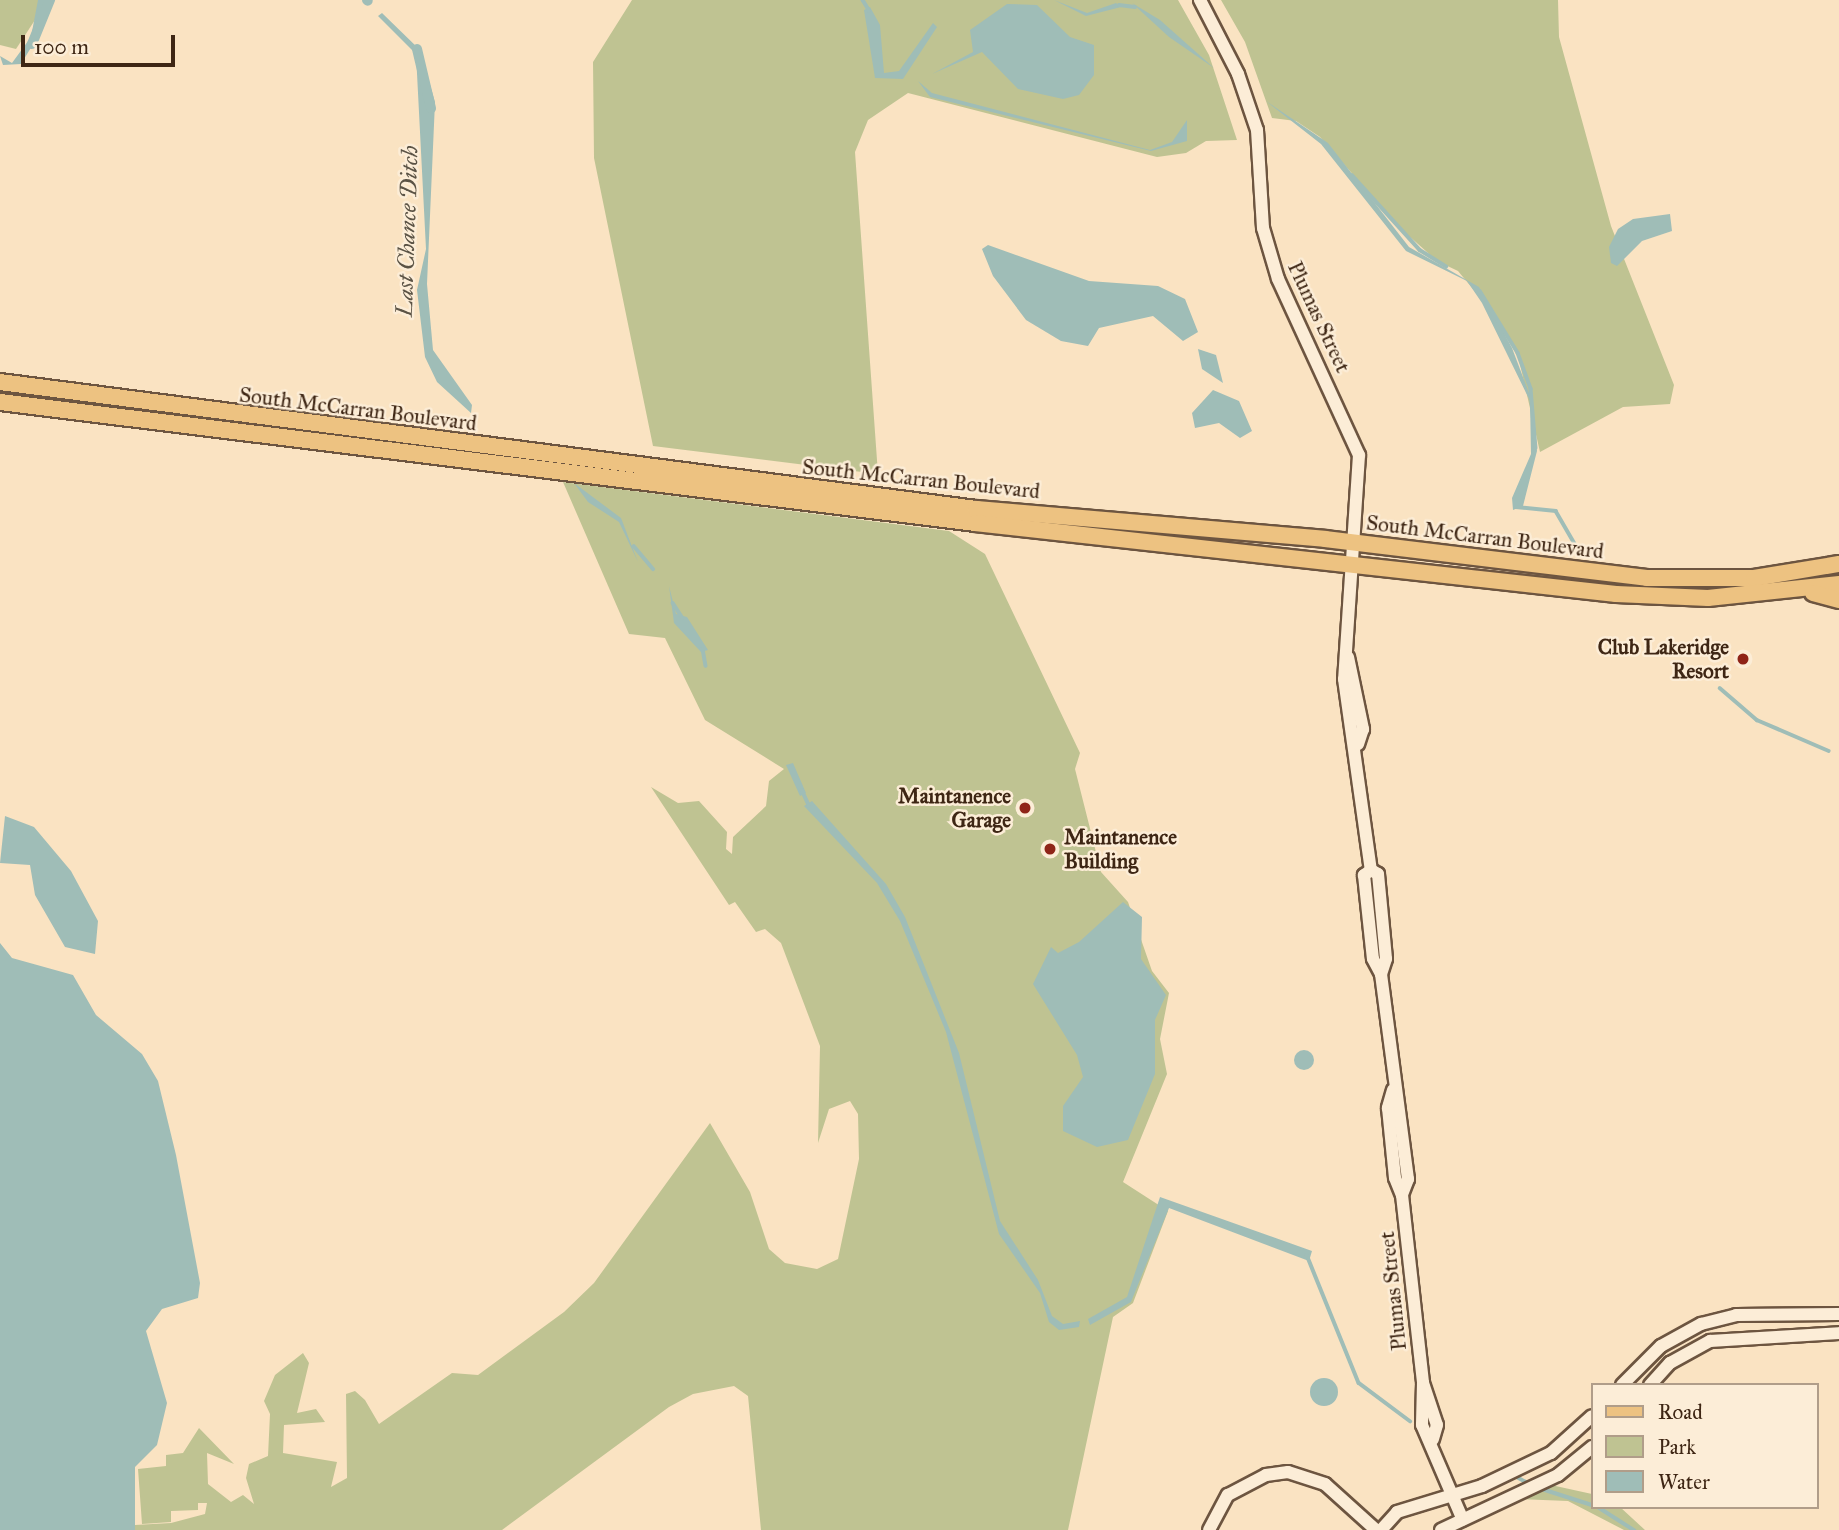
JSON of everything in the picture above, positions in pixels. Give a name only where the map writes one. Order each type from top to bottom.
[{"type":"main road","name":"South McCarran Boulevard","points":[[0,382],[976,509],[1356,543],[1647,578],[1754,578],[1839,564]]},
{"type":"main road","name":"South McCarran Boulevard","points":[[0,402],[975,523],[1536,584],[1708,598],[1804,591],[1839,584]]},
{"type":"main road","points":[[1536,584],[1549,576],[1647,578]]},
{"type":"main road","points":[[1804,591],[1839,600]]},
{"type":"street","name":"Plumas Street","points":[[1200,0],[1238,74],[1257,130],[1263,228],[1278,279],[1354,435],[1361,473],[1353,562],[1348,716],[1358,744],[1371,870],[1378,874],[1386,959],[1381,974],[1393,1090],[1408,1179],[1402,1195],[1423,1383],[1437,1425],[1433,1439],[1450,1493],[1462,1520]]},
{"type":"street","points":[[1624,1383],[1661,1346],[1701,1324],[1736,1315],[1839,1314]]},
{"type":"street","points":[[1652,1383],[1670,1363],[1710,1341],[1839,1334]]},
{"type":"street","points":[[1209,1530],[1228,1495],[1288,1472],[1325,1484],[1378,1530],[1397,1512],[1450,1493],[1482,1486],[1551,1453],[1590,1418]]},
{"type":"street","points":[[1441,1530],[1558,1475],[1590,1449]]},
{"type":"green space","points":[[0,0],[48,0],[16,49],[0,45]]},
{"type":"green space","points":[[632,0],[1178,0],[1209,55],[1237,140],[1206,141],[1186,153],[1157,157],[908,93],[868,120],[855,152],[878,474],[653,446],[594,158],[593,62]]},
{"type":"green space","points":[[1221,0],[1558,0],[1559,37],[1611,226],[1674,385],[1670,404],[1623,407],[1540,452],[1517,351],[1488,307],[1458,271],[1437,261],[1399,227],[1320,137],[1296,121],[1272,118],[1245,42]]},
{"type":"green space","points":[[563,482],[949,531],[985,554],[1080,753],[1075,769],[1101,872],[1128,902],[1152,971],[1169,993],[1160,1039],[1167,1074],[1123,1182],[1168,1211],[1133,1303],[1113,1317],[1068,1530],[761,1530],[748,1396],[734,1386],[693,1394],[669,1407],[502,1530],[134,1530],[135,1525],[171,1523],[205,1514],[207,1503],[198,1503],[198,1510],[171,1511],[171,1522],[142,1524],[138,1469],[166,1466],[166,1455],[183,1453],[199,1428],[234,1464],[207,1453],[208,1484],[231,1502],[243,1495],[254,1504],[246,1478],[249,1464],[268,1456],[270,1414],[264,1401],[275,1375],[303,1353],[309,1363],[297,1413],[316,1409],[325,1422],[284,1425],[283,1453],[337,1462],[331,1487],[347,1478],[346,1394],[355,1391],[365,1400],[379,1424],[452,1373],[478,1375],[564,1312],[594,1283],[710,1123],[750,1192],[769,1249],[785,1263],[817,1269],[838,1259],[859,1159],[858,1114],[850,1101],[829,1109],[818,1143],[820,1046],[781,943],[765,929],[756,932],[735,902],[729,905],[651,787],[678,803],[699,801],[727,832],[726,849],[732,854],[733,837],[766,806],[769,781],[784,769],[705,720],[665,638],[629,634]]},
{"type":"green space","points":[[1551,1485],[1590,1494],[1590,1509],[1622,1509],[1645,1530],[1624,1530],[1568,1501],[1518,1499]]},
{"type":"water","points":[[38,0],[49,0],[35,41],[21,64],[3,65],[0,56],[12,63],[31,37]]},
{"type":"water","points":[[1054,0],[1087,13],[1116,3],[1121,7],[1086,16]]},
{"type":"water","points":[[1132,3],[1160,20],[1214,68],[1169,37]]},
{"type":"water","points":[[1007,4],[1037,5],[1070,37],[1094,45],[1094,75],[1079,95],[1063,99],[1018,89],[982,52],[932,74],[973,52],[970,30]]},
{"type":"water","points":[[870,7],[880,25],[884,73],[899,71],[933,23],[937,27],[903,79],[875,78],[864,10]]},
{"type":"water","points":[[382,13],[420,50],[435,102],[427,284],[433,350],[472,405],[471,413],[437,382],[425,357],[417,290],[426,249],[416,54],[378,16]]},
{"type":"water","points":[[918,81],[932,93],[1150,150],[1172,142],[1187,120],[1187,141],[1151,151],[930,97]]},
{"type":"water","points":[[1266,101],[1328,143],[1409,247],[1479,287],[1512,348],[1532,401],[1537,451],[1523,506],[1513,510],[1512,498],[1531,454],[1530,401],[1482,303],[1467,281],[1406,251],[1321,144]]},
{"type":"water","points":[[1670,214],[1672,231],[1642,241],[1617,266],[1611,263],[1609,247],[1618,229],[1633,219]]},
{"type":"water","points":[[988,245],[1089,281],[1158,286],[1185,299],[1198,332],[1183,341],[1153,316],[1099,328],[1088,346],[1061,341],[1026,320],[993,276],[982,249]]},
{"type":"water","points":[[1198,349],[1216,355],[1223,383],[1202,369]]},
{"type":"water","points":[[1213,390],[1239,401],[1252,431],[1240,438],[1219,423],[1195,428],[1192,413]]},
{"type":"water","points":[[574,483],[621,518],[638,562],[619,522],[588,502]]},
{"type":"water","points":[[669,586],[676,614],[687,617],[708,650],[701,652],[674,623]]},
{"type":"water","points":[[793,763],[806,793],[800,796],[786,765]]},
{"type":"water","points":[[812,801],[886,884],[905,917],[959,1053],[1000,1221],[1038,1280],[1052,1316],[1063,1324],[1080,1321],[1079,1327],[1059,1330],[1049,1322],[1040,1293],[999,1234],[946,1032],[900,921],[877,883],[804,806]]},
{"type":"water","points":[[5,816],[34,827],[71,871],[98,921],[95,954],[65,947],[35,895],[30,865],[0,863]]},
{"type":"water","points":[[1123,902],[1142,917],[1141,959],[1166,995],[1155,1020],[1155,1074],[1128,1140],[1097,1147],[1063,1131],[1063,1106],[1083,1077],[1077,1055],[1033,984],[1051,947],[1058,953],[1079,942]]},
{"type":"water","points":[[0,943],[12,958],[73,975],[96,1015],[142,1054],[158,1081],[176,1155],[200,1283],[198,1298],[162,1309],[146,1331],[167,1403],[157,1445],[135,1467],[135,1530],[0,1530]]},
{"type":"water","points":[[1304,1050],[1311,1053],[1314,1060],[1311,1067],[1304,1070],[1297,1067],[1294,1060],[1297,1053]]},
{"type":"water","points":[[1160,1197],[1312,1251],[1309,1261],[1169,1208],[1131,1302],[1090,1325],[1088,1319],[1127,1297]]},
{"type":"water","points":[[1324,1378],[1334,1382],[1338,1392],[1334,1402],[1324,1406],[1314,1402],[1310,1392],[1314,1382]]},
{"type":"waterway","name":"Last Chance Ditch","points":[[32,44],[50,0]]},
{"type":"waterway","points":[[863,0],[869,10]]},
{"type":"waterway","points":[[1119,5],[1135,7]]},
{"type":"waterway","name":"Last Chance Ditch","points":[[417,49],[431,108]]},
{"type":"waterway","points":[[1352,175],[1420,250],[1446,266]]},
{"type":"waterway","points":[[1480,291],[1518,353],[1531,389],[1536,448]]},
{"type":"waterway","points":[[1516,507],[1556,511],[1575,544]]},
{"type":"waterway","name":"Last Chance Ditch","points":[[634,546],[653,569]]},
{"type":"waterway","name":"Last Chance Ditch","points":[[673,603],[682,617]]},
{"type":"waterway","name":"Last Chance Ditch","points":[[703,649],[706,666]]},
{"type":"waterway","points":[[1720,688],[1757,720],[1829,751]]},
{"type":"waterway","name":"Last Chance Ditch","points":[[802,790],[809,805]]},
{"type":"waterway","name":"Last Chance Ditch","points":[[1189,1212],[1212,1219]]},
{"type":"waterway","name":"Last Chance Ditch","points":[[1307,1255],[1359,1383],[1410,1421]]},
{"type":"waterway","name":"Last Chance Ditch","points":[[1517,1477],[1526,1482]]},
{"type":"waterway","name":"Last Chance Ditch","points":[[1539,1488],[1590,1504]]},
{"type":"waterway","name":"Last Chance Ditch","points":[[1601,1509],[1634,1530]]},
{"type":"place","name":"Club Lakeridge Resort","points":[[1743,659]]},
{"type":"place","name":"Maintanence Garage","points":[[1025,808]]},
{"type":"place","name":"Maintanence Building","points":[[1050,849]]}]
